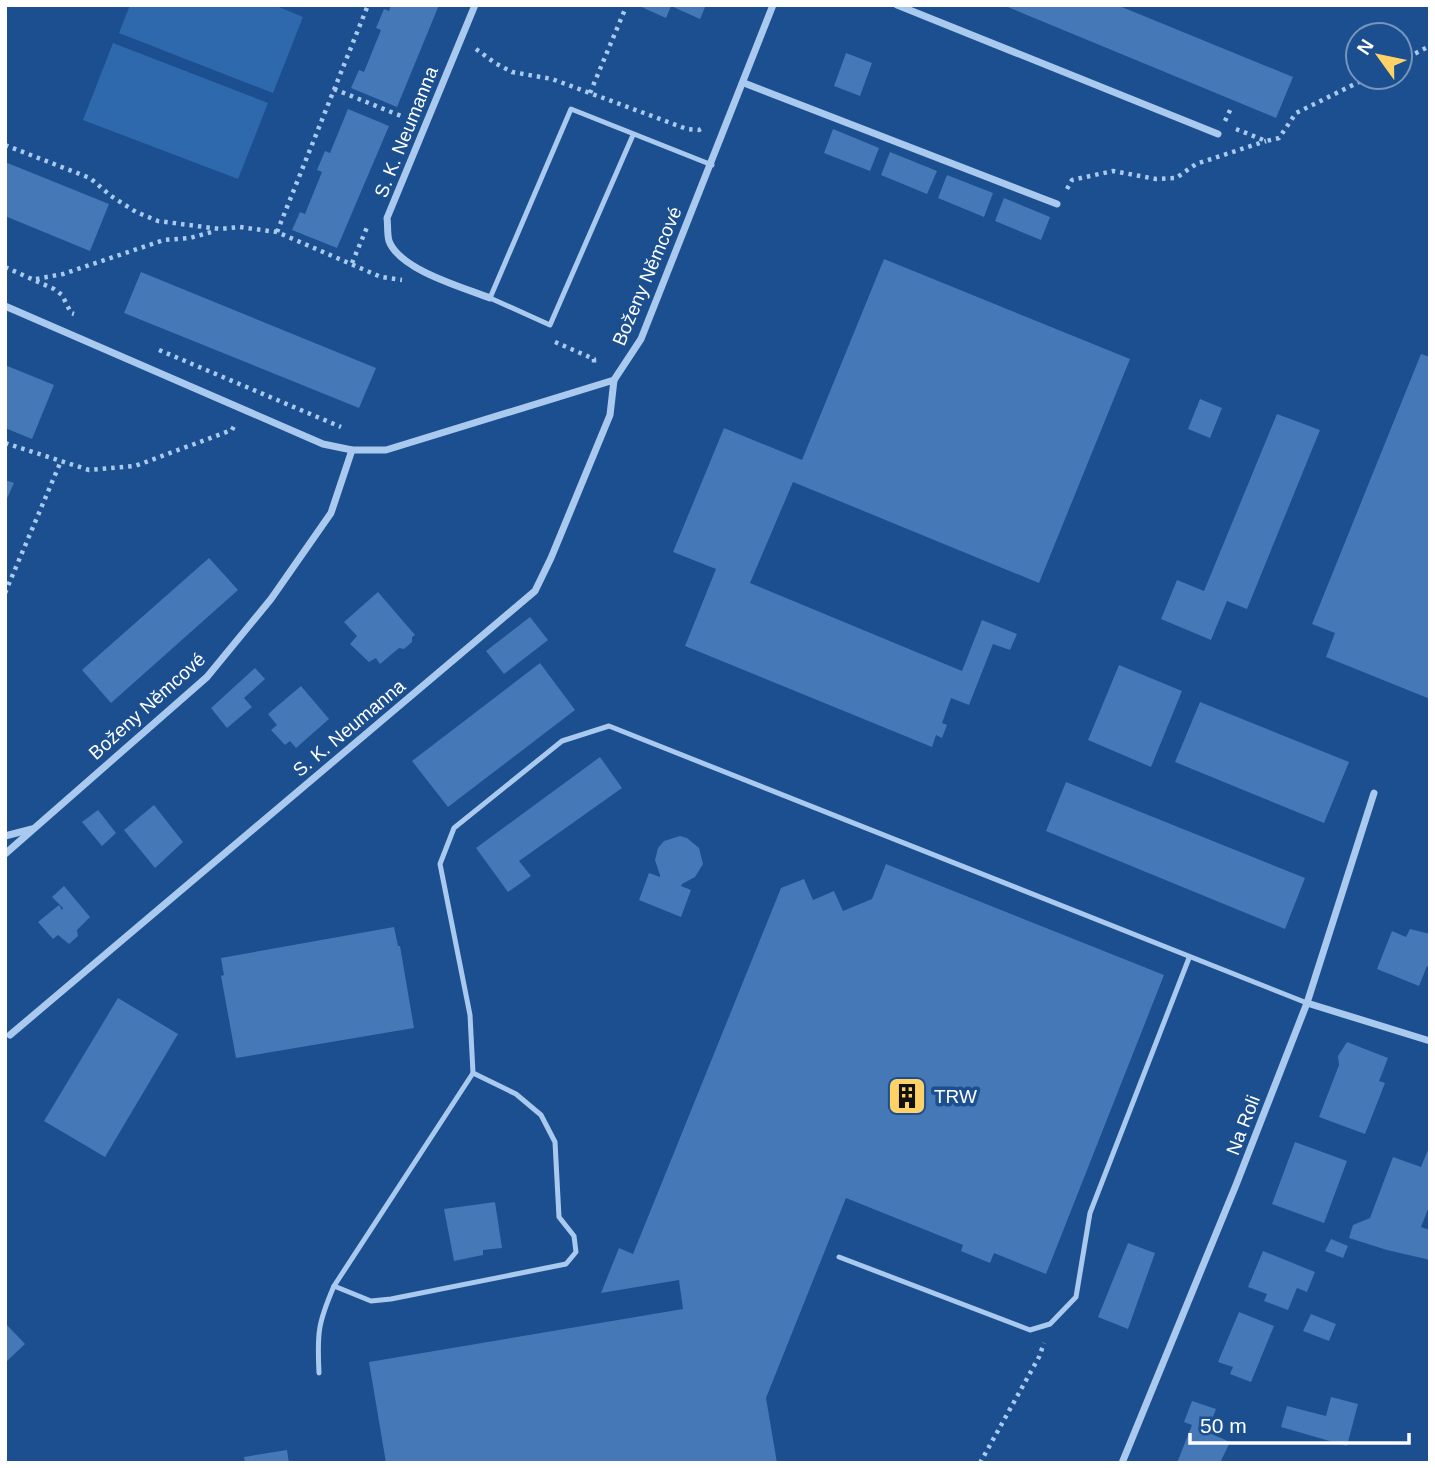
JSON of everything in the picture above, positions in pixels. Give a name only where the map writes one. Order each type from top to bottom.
[{"type":"street","name":"S. K. Neumanna","points":[[475,5],[387,218],[389,241],[397,253],[411,265],[489,298]]},
{"type":"street","name":"Boženy Němcové","points":[[614,380],[641,339],[773,5]]},
{"type":"street","points":[[897,5],[1217,134]]},
{"type":"street","points":[[744,83],[1057,204]]},
{"type":"street","points":[[5,306],[323,444],[352,450],[386,450],[614,380]]},
{"type":"street","name":"S. K. Neumanna","points":[[10,1035],[535,591],[610,415],[614,380]]},
{"type":"street","name":"Boženy Němcové","points":[[5,854],[207,677],[271,598],[331,513],[352,450]]},
{"type":"street","name":"Na Roli","points":[[1122,1463],[1307,1003],[1374,793]]},
{"type":"street","name":"Boženy Němcové","points":[[5,836],[33,829]]},
{"type":"street","points":[[1307,1003],[1430,1041]]},
{"type":"lane","points":[[634,135],[550,325],[489,298],[571,109],[712,165]]},
{"type":"lane","points":[[319,1373],[317,1335],[334,1286],[472,1073],[470,1015],[440,864],[454,828],[562,741],[609,726],[1307,1003]]},
{"type":"lane","points":[[839,1258],[1030,1330],[1050,1324],[1076,1297],[1090,1213],[1189,958]]},
{"type":"lane","points":[[334,1286],[371,1301],[391,1299],[566,1264],[576,1252],[574,1236],[559,1217],[555,1142],[541,1115],[516,1094],[472,1073]]},
{"type":"path","points":[[277,232],[368,5]]},
{"type":"path","points":[[590,93],[626,7]]},
{"type":"path","points":[[462,37],[495,63],[512,72],[552,79],[687,129],[699,130],[710,122]]},
{"type":"path","points":[[1414,54],[1430,46]]},
{"type":"path","points":[[334,89],[425,126]]},
{"type":"path","points":[[1057,204],[1073,180],[1112,171],[1156,179],[1176,178],[1196,164],[1279,138],[1296,113],[1344,89]]},
{"type":"path","points":[[1224,125],[1266,141]]},
{"type":"path","points":[[5,145],[89,177],[136,212],[158,221],[220,229]]},
{"type":"path","points":[[35,279],[63,274],[164,240],[190,238],[220,229],[240,227],[277,232],[381,277],[407,280]]},
{"type":"path","points":[[5,267],[35,279],[62,295],[71,313],[84,318]]},
{"type":"path","points":[[544,336],[594,359],[595,365],[585,370]]},
{"type":"path","points":[[148,345],[352,432]]},
{"type":"path","points":[[5,443],[89,470],[135,466],[232,430],[242,409]]},
{"type":"path","points":[[5,593],[61,461]]},
{"type":"path","points":[[981,1463],[1039,1357],[1050,1324]]},
{"type":"shaded area","points":[[130,5],[274,5],[303,17],[273,93],[119,33]]},
{"type":"shaded area","points":[[113,43],[268,103],[238,179],[83,120]]},
{"type":"building","points":[[391,5],[439,5],[397,107],[351,88],[359,70],[364,72],[381,30],[376,28],[384,9],[389,11]]},
{"type":"building","points":[[637,5],[706,5],[700,19],[671,6],[666,18]]},
{"type":"building","points":[[1003,5],[1117,5],[1293,77],[1276,118]]},
{"type":"building","points":[[846,53],[872,63],[860,96],[834,86]]},
{"type":"building","points":[[348,109],[389,126],[337,248],[292,230],[300,212],[305,214],[322,172],[317,170],[325,151],[330,153]]},
{"type":"building","points":[[833,129],[879,148],[870,171],[824,153]]},
{"type":"building","points":[[890,152],[937,171],[927,194],[881,175]]},
{"type":"building","points":[[5,162],[109,204],[90,251],[5,216]]},
{"type":"building","points":[[947,175],[993,193],[984,217],[938,198]]},
{"type":"building","points":[[1004,198],[1050,217],[1041,240],[995,221]]},
{"type":"building","points":[[884,259],[1130,359],[1039,583],[793,482],[750,583],[962,671],[982,620],[1017,634],[1010,650],[993,644],[969,705],[951,698],[942,723],[947,725],[942,738],[936,735],[932,747],[685,646],[716,569],[673,552],[724,428],[802,460]]},
{"type":"building","points":[[141,272],[376,368],[359,408],[124,313]]},
{"type":"building","points":[[1421,354],[1430,357],[1430,699],[1326,657],[1335,633],[1312,624]]},
{"type":"building","points":[[5,365],[54,385],[32,439],[5,428]]},
{"type":"building","points":[[1200,399],[1222,408],[1210,438],[1188,429]]},
{"type":"building","points":[[1277,414],[1320,430],[1247,609],[1227,601],[1211,640],[1161,619],[1177,580],[1204,591]]},
{"type":"building","points":[[5,480],[14,483],[5,503]]},
{"type":"building","points":[[209,558],[238,590],[111,703],[82,670]]},
{"type":"building","points":[[378,592],[415,635],[404,649],[399,648],[380,664],[376,658],[369,662],[350,644],[357,636],[344,622]]},
{"type":"building","points":[[530,617],[548,640],[504,674],[486,651]]},
{"type":"building","points":[[540,663],[575,710],[448,807],[412,761]]},
{"type":"building","points":[[1119,665],[1182,691],[1151,767],[1088,740]]},
{"type":"building","points":[[255,668],[265,679],[244,698],[252,707],[227,728],[211,708]]},
{"type":"building","points":[[301,686],[329,719],[296,748],[290,741],[285,745],[271,730],[277,725],[268,714]]},
{"type":"building","points":[[1200,702],[1349,762],[1324,823],[1175,762]]},
{"type":"building","points":[[600,757],[622,788],[519,861],[531,876],[508,892],[476,848]]},
{"type":"building","points":[[1066,782],[1305,878],[1285,929],[1046,831]]},
{"type":"building","points":[[154,805],[183,842],[155,868],[124,830]]},
{"type":"building","points":[[98,810],[116,833],[102,846],[82,822]]},
{"type":"building","points":[[680,836],[699,848],[703,864],[695,877],[681,886],[691,890],[681,917],[639,900],[649,873],[660,877],[655,860],[658,848],[664,841]]},
{"type":"building","name":"TRW","points":[[886,864],[1164,975],[1046,1274],[994,1253],[990,1263],[961,1251],[963,1245],[846,1198],[766,1398],[777,1463],[386,1463],[369,1362],[683,1309],[679,1280],[601,1293],[619,1248],[633,1254],[781,888],[804,879],[813,900],[834,891],[843,911],[872,899]]},
{"type":"building","points":[[64,886],[90,917],[77,930],[78,936],[69,944],[58,935],[53,939],[38,922],[59,905],[62,910],[63,908],[52,897]]},
{"type":"building","points":[[394,927],[400,946],[414,1028],[236,1058],[221,976],[224,975],[221,958]]},
{"type":"building","points":[[1410,929],[1430,934],[1430,968],[1427,966],[1419,986],[1377,969],[1392,931],[1406,937]]},
{"type":"building","points":[[118,998],[178,1034],[105,1157],[44,1121]]},
{"type":"building","points":[[1347,1042],[1388,1058],[1379,1081],[1385,1083],[1365,1134],[1319,1117],[1339,1065],[1338,1056]]},
{"type":"building","points":[[1295,1142],[1347,1161],[1324,1223],[1272,1204]]},
{"type":"building","points":[[1430,1145],[1430,1204],[1421,1227],[1430,1230],[1430,1260],[1349,1238],[1353,1225],[1370,1218],[1393,1157],[1421,1167]]},
{"type":"building","points":[[495,1202],[502,1248],[483,1250],[483,1255],[454,1261],[444,1209]]},
{"type":"building","points":[[1331,1239],[1348,1246],[1343,1258],[1325,1251]]},
{"type":"building","points":[[1128,1243],[1155,1253],[1128,1329],[1098,1317]]},
{"type":"building","points":[[1263,1251],[1315,1272],[1307,1292],[1297,1288],[1288,1310],[1264,1301],[1267,1294],[1248,1287]]},
{"type":"building","points":[[1239,1312],[1274,1326],[1251,1382],[1230,1374],[1233,1367],[1218,1362]]},
{"type":"building","points":[[1311,1314],[1336,1324],[1329,1341],[1303,1331]]},
{"type":"building","points":[[5,1323],[25,1344],[7,1361],[5,1359]]},
{"type":"building","points":[[1331,1397],[1358,1404],[1347,1446],[1281,1427],[1287,1406],[1326,1416]]},
{"type":"building","points":[[1192,1401],[1216,1409],[1207,1432],[1230,1442],[1220,1463],[1177,1463],[1192,1425],[1184,1422]]},
{"type":"building","points":[[287,1450],[289,1463],[245,1463],[244,1457]]},
{"type":"place","name":"TRW","points":[[907,1096]]}]
